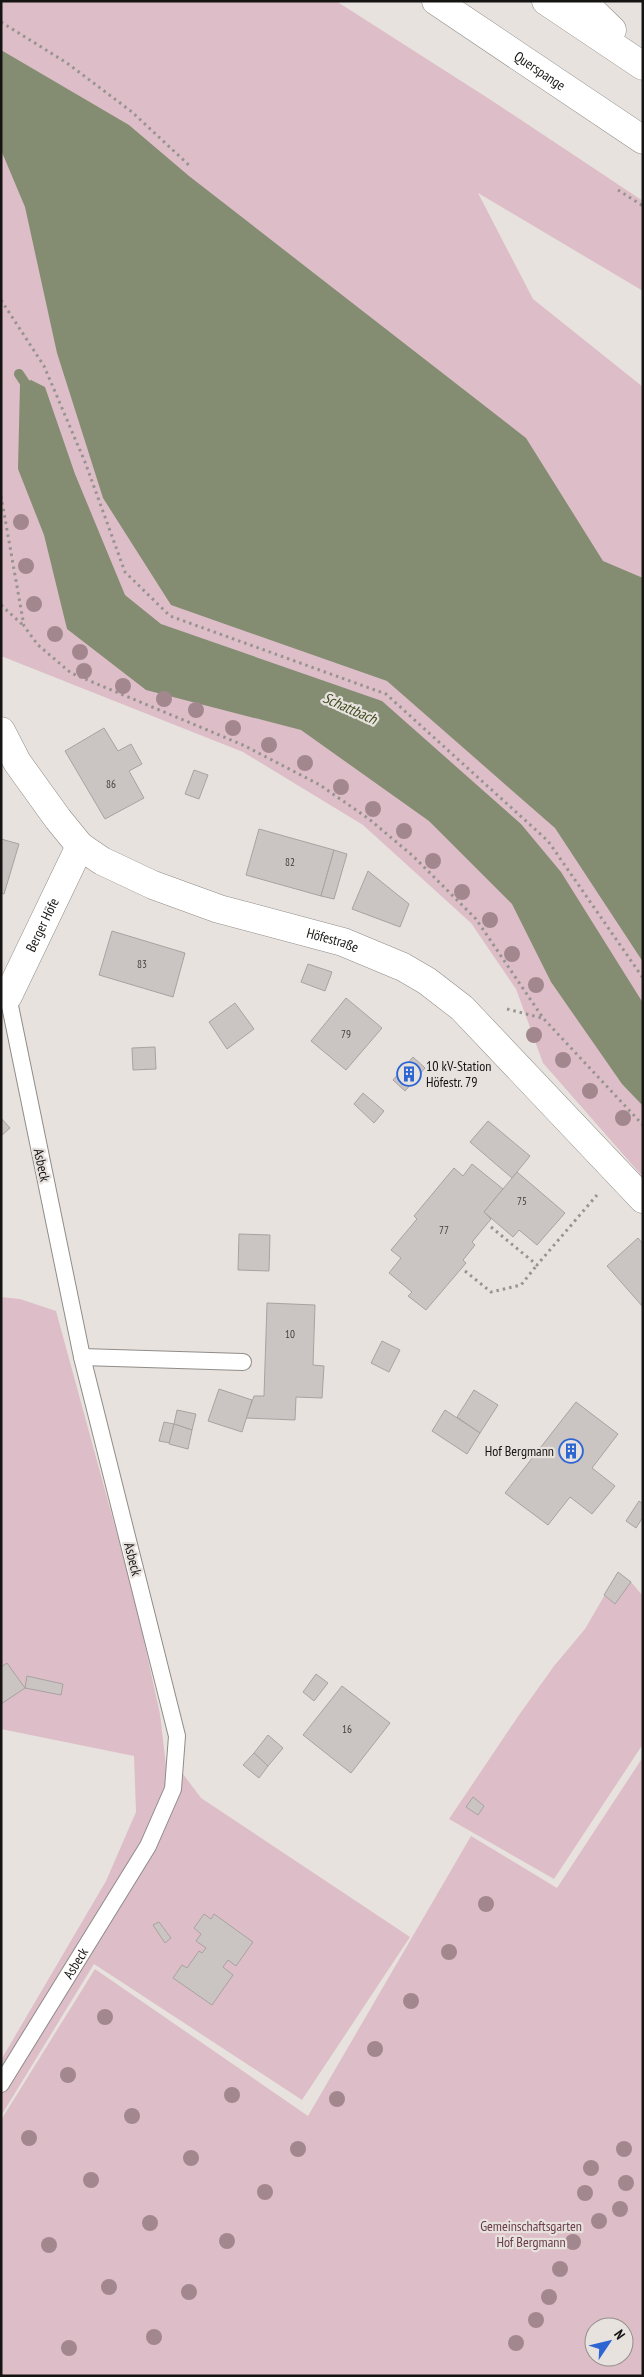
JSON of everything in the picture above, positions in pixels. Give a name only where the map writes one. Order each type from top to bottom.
[{"type":"main road","name":"Querspange","points":[[436,1],[643,140]]},
{"type":"main road","points":[[546,1],[643,66]]},
{"type":"main road","points":[[582,1],[643,58]]},
{"type":"main road","name":"Höfestraße","points":[[1,731],[9,763],[80,846],[102,861],[153,885],[219,909],[343,942],[403,966],[427,981],[462,1008],[643,1199]]},
{"type":"main road","name":"Berger Höfe","points":[[4,1000],[80,846]]},
{"type":"lane","name":"Asbeck","points":[[1,2084],[148,1846],[172,1788],[177,1736],[82,1357],[4,1000]]},
{"type":"lane","points":[[82,1357],[243,1362]]},
{"type":"path","points":[[1,22],[67,62],[132,112],[191,167]]},
{"type":"path","points":[[618,190],[643,206]]},
{"type":"path","points":[[1,300],[44,366],[85,462],[125,572],[170,616],[386,694],[548,842],[643,978]]},
{"type":"path","points":[[1,496],[2,511],[24,626]]},
{"type":"path","points":[[1,605],[24,626],[38,645],[71,673],[243,745],[320,785],[369,819],[413,856],[476,919],[543,1018],[643,1125]]},
{"type":"path","points":[[465,1271],[491,1292],[521,1285],[591,1202]]},
{"type":"path","points":[[491,1227],[537,1265]]},
{"type":"green space","points":[[1,1],[336,1],[494,102],[643,201],[643,291],[478,193],[533,299],[643,387],[643,1177],[543,1063],[516,989],[471,923],[363,825],[243,752],[1,656]]},
{"type":"green space","points":[[1,1297],[20,1299],[56,1311],[135,1600],[160,1714],[166,1766],[180,1770],[201,1798],[410,1937],[302,2100],[94,1964],[1,2116],[1,2060],[106,1881],[136,1812],[134,1756],[1,1729]]},
{"type":"green space","points":[[618,1572],[631,1582],[643,1596],[643,1744],[554,1879],[449,1819],[554,1666],[585,1629]]},
{"type":"green space","name":"Gemeinschaftsgarten Hof Bergmann","points":[[643,1757],[643,2376],[1,2376],[1,2120],[95,1969],[308,2116],[471,1836],[557,1888]]},
{"type":"water","points":[[1,50],[129,125],[189,176],[526,438],[603,561],[643,578],[643,962],[555,828],[387,681],[171,605],[103,498],[57,353],[25,207],[1,150]]},
{"type":"water","name":"Schattbach","points":[[31,380],[45,387],[75,474],[125,595],[161,624],[382,701],[521,824],[561,872],[643,1003],[643,1106],[622,1084],[551,982],[512,904],[429,821],[301,730],[146,690],[67,629],[44,535],[18,469],[20,384]]},
{"type":"building","points":[[104,728],[118,751],[131,744],[142,764],[129,771],[144,798],[105,819],[65,751]]},
{"type":"building","points":[[194,770],[208,775],[199,799],[185,794]]},
{"type":"building","points":[[259,829],[334,850],[321,896],[246,875]]},
{"type":"building","points":[[1,839],[19,844],[4,894],[1,893]]},
{"type":"building","points":[[334,850],[347,854],[334,899],[321,896]]},
{"type":"building","points":[[368,871],[409,904],[400,927],[352,909]]},
{"type":"building","points":[[112,931],[185,953],[173,997],[99,975]]},
{"type":"building","points":[[308,964],[332,972],[325,991],[301,982]]},
{"type":"building","points":[[346,998],[382,1028],[346,1070],[311,1041]]},
{"type":"building","points":[[235,1003],[254,1029],[227,1049],[209,1022]]},
{"type":"building","points":[[155,1047],[156,1069],[133,1070],[132,1048]]},
{"type":"building","name":"10 kV-Station Höfestr. 79","points":[[413,1057],[425,1068],[405,1091],[393,1080]]},
{"type":"building","points":[[363,1093],[384,1111],[374,1123],[354,1104]]},
{"type":"building","points":[[1,1118],[10,1128],[1,1136]]},
{"type":"building","points":[[488,1121],[530,1156],[512,1178],[470,1142]]},
{"type":"building","points":[[472,1164],[503,1189],[484,1212],[491,1219],[472,1242],[475,1245],[463,1260],[466,1263],[426,1310],[408,1296],[412,1292],[389,1273],[401,1258],[391,1250],[417,1219],[414,1216],[454,1168],[463,1176]]},
{"type":"building","points":[[517,1172],[565,1213],[537,1245],[519,1230],[513,1237],[484,1212]]},
{"type":"building","points":[[239,1234],[270,1235],[269,1271],[238,1270]]},
{"type":"building","points":[[638,1238],[643,1244],[643,1307],[607,1266]]},
{"type":"building","points":[[267,1303],[315,1305],[313,1365],[324,1366],[322,1398],[296,1397],[295,1420],[246,1418],[254,1396],[264,1396]]},
{"type":"building","points":[[382,1341],[400,1350],[389,1372],[371,1363]]},
{"type":"building","points":[[219,1389],[252,1400],[242,1432],[208,1421]]},
{"type":"building","points":[[474,1390],[498,1405],[480,1433],[457,1417]]},
{"type":"building","name":"Hof Bergmann","points":[[576,1402],[618,1434],[592,1468],[615,1486],[592,1514],[570,1497],[548,1525],[505,1493]]},
{"type":"building","points":[[177,1410],[196,1414],[192,1430],[174,1424]]},
{"type":"building","points":[[445,1410],[480,1433],[467,1454],[432,1431]]},
{"type":"building","points":[[164,1422],[174,1424],[170,1443],[159,1441]]},
{"type":"building","points":[[174,1424],[192,1430],[188,1449],[169,1444]]},
{"type":"building","points":[[639,1501],[643,1504],[643,1517],[636,1528],[626,1521]]},
{"type":"building","points":[[618,1572],[631,1582],[615,1604],[604,1595]]},
{"type":"building","points":[[7,1663],[25,1688],[1,1704],[1,1667]]},
{"type":"building","points":[[316,1674],[328,1683],[314,1701],[303,1692]]},
{"type":"building","points":[[27,1676],[63,1684],[61,1695],[25,1688]]},
{"type":"building","points":[[342,1686],[390,1723],[351,1773],[303,1735]]},
{"type":"building","points":[[268,1735],[283,1748],[268,1766],[254,1753]]},
{"type":"building","points":[[254,1753],[268,1766],[259,1778],[243,1765]]},
{"type":"building","points":[[473,1797],[484,1806],[478,1815],[466,1807]]},
{"type":"building","points":[[204,1914],[211,1919],[214,1914],[253,1942],[236,1966],[228,1960],[223,1967],[233,1975],[212,2005],[173,1978],[182,1965],[187,1968],[199,1951],[202,1953],[206,1948],[196,1941],[201,1934],[194,1928]]},
{"type":"building","points":[[159,1922],[171,1938],[165,1943],[153,1925]]},
{"type":"waterway","points":[[19,374],[31,392]]},
{"type":"place","name":"10 kV-Station Höfestr. 79","points":[[409,1074]]},
{"type":"place","name":"Hof Bergmann","points":[[571,1451]]}]
